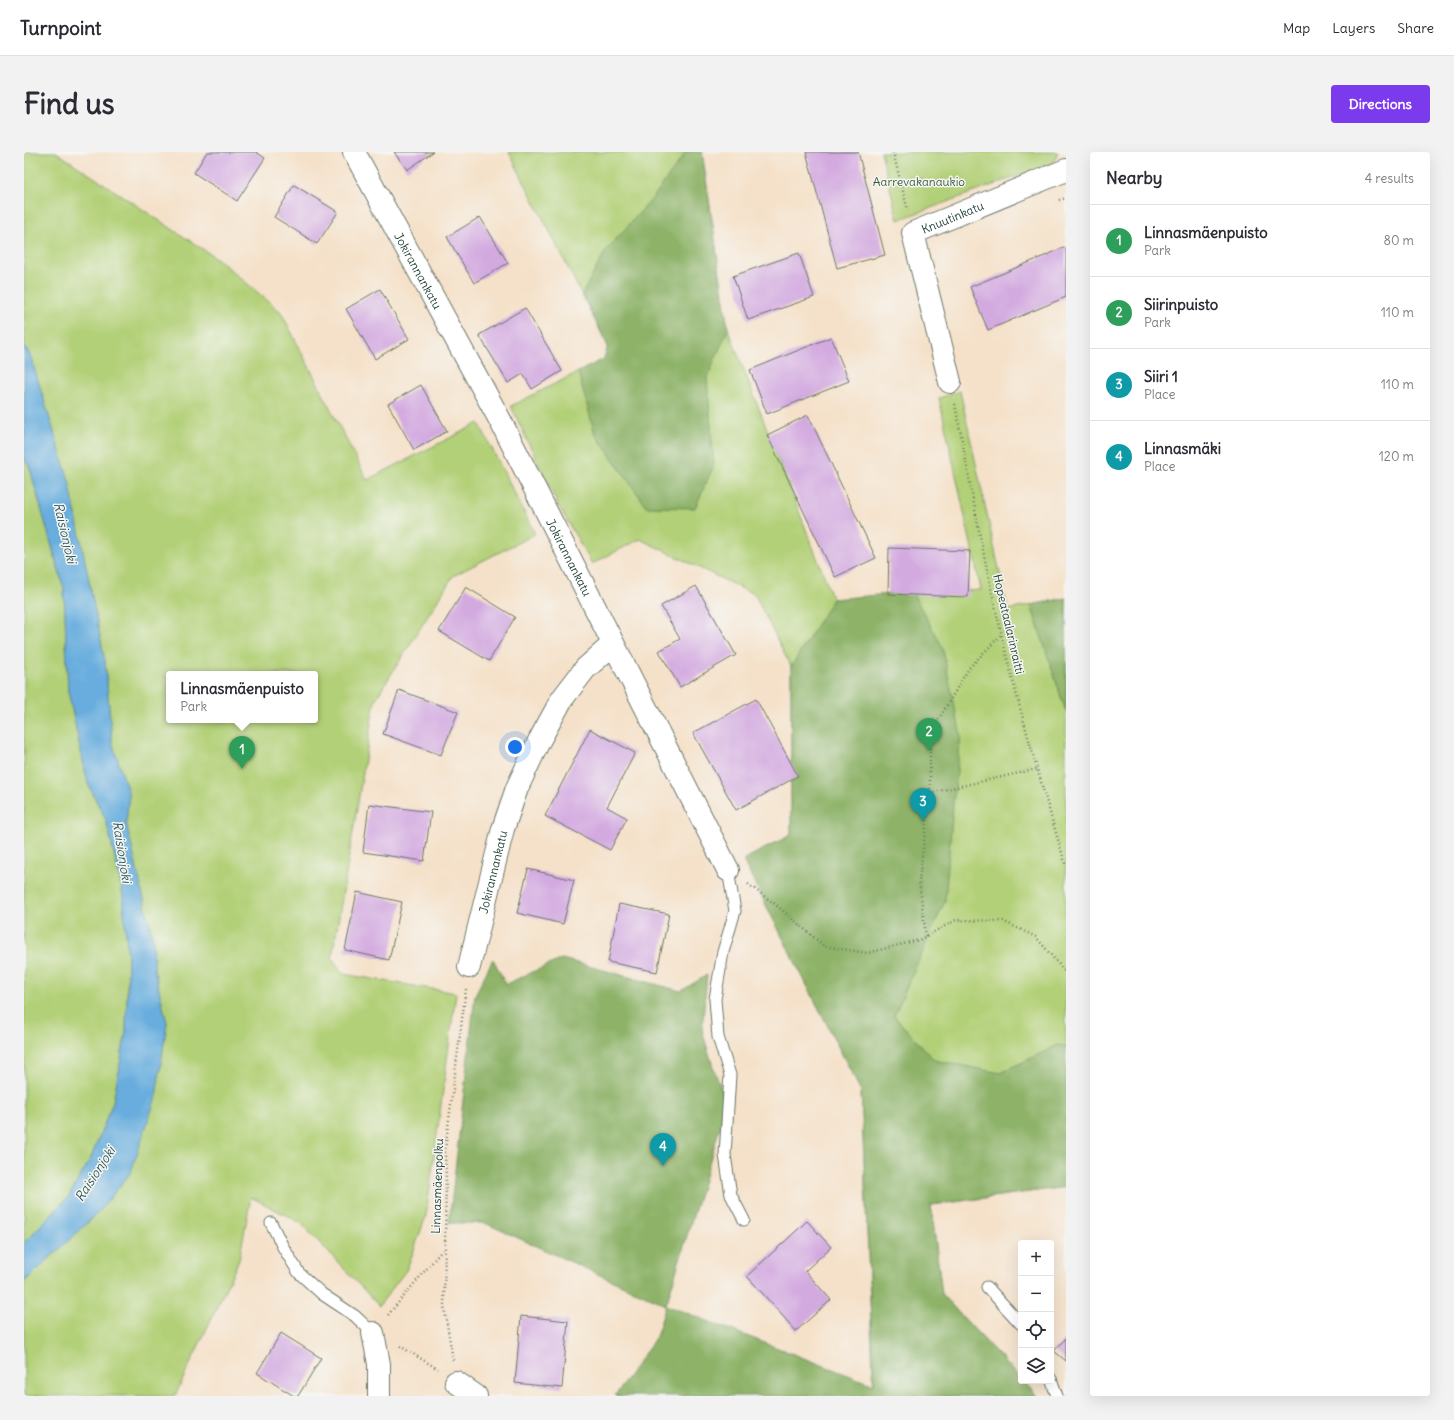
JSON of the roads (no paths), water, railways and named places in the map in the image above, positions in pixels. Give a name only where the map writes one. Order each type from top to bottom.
[{"type":"street","name":"Jokirannankatu","points":[[354,152],[500,420],[614,644],[585,669],[562,699],[539,741],[517,788],[503,829],[469,967]]},
{"type":"street","name":"Knuutinkatu","points":[[950,382],[913,233],[1066,170]]},
{"type":"street","points":[[614,644],[728,870]]},
{"type":"street","points":[[373,1333],[379,1364],[379,1396]]},
{"type":"street","points":[[456,1382],[476,1396]]},
{"type":"lane","points":[[728,870],[735,911],[723,952],[715,999],[718,1037],[730,1075],[725,1156],[731,1195],[744,1220]]},
{"type":"lane","points":[[271,1223],[283,1247],[299,1273],[322,1294],[355,1316],[373,1333]]},
{"type":"lane","points":[[987,1287],[1018,1321]]},
{"type":"lane","points":[[1053,1384],[1057,1396]]},
{"type":"water","name":"Raisionjoki","points":[[24,343],[31,358],[69,481],[105,661],[112,742],[129,795],[126,822],[153,939],[154,969],[167,1023],[156,1097],[131,1172],[98,1213],[24,1282],[24,1243],[69,1196],[91,1158],[113,1102],[126,1032],[128,959],[122,888],[106,820],[88,784],[68,691],[64,589],[30,469],[24,457]]},
{"type":"place","name":"Siirinpuisto","points":[[929,751]]},
{"type":"place","name":"Linnasmäenpuisto","points":[[242,769]]},
{"type":"place","name":"Siiri 1","points":[[923,821]]},
{"type":"place","name":"Linnasmäki","points":[[663,1166]]},
{"type":"park label","name":"Aarrevakanaukio","points":[[919,181]]}]
